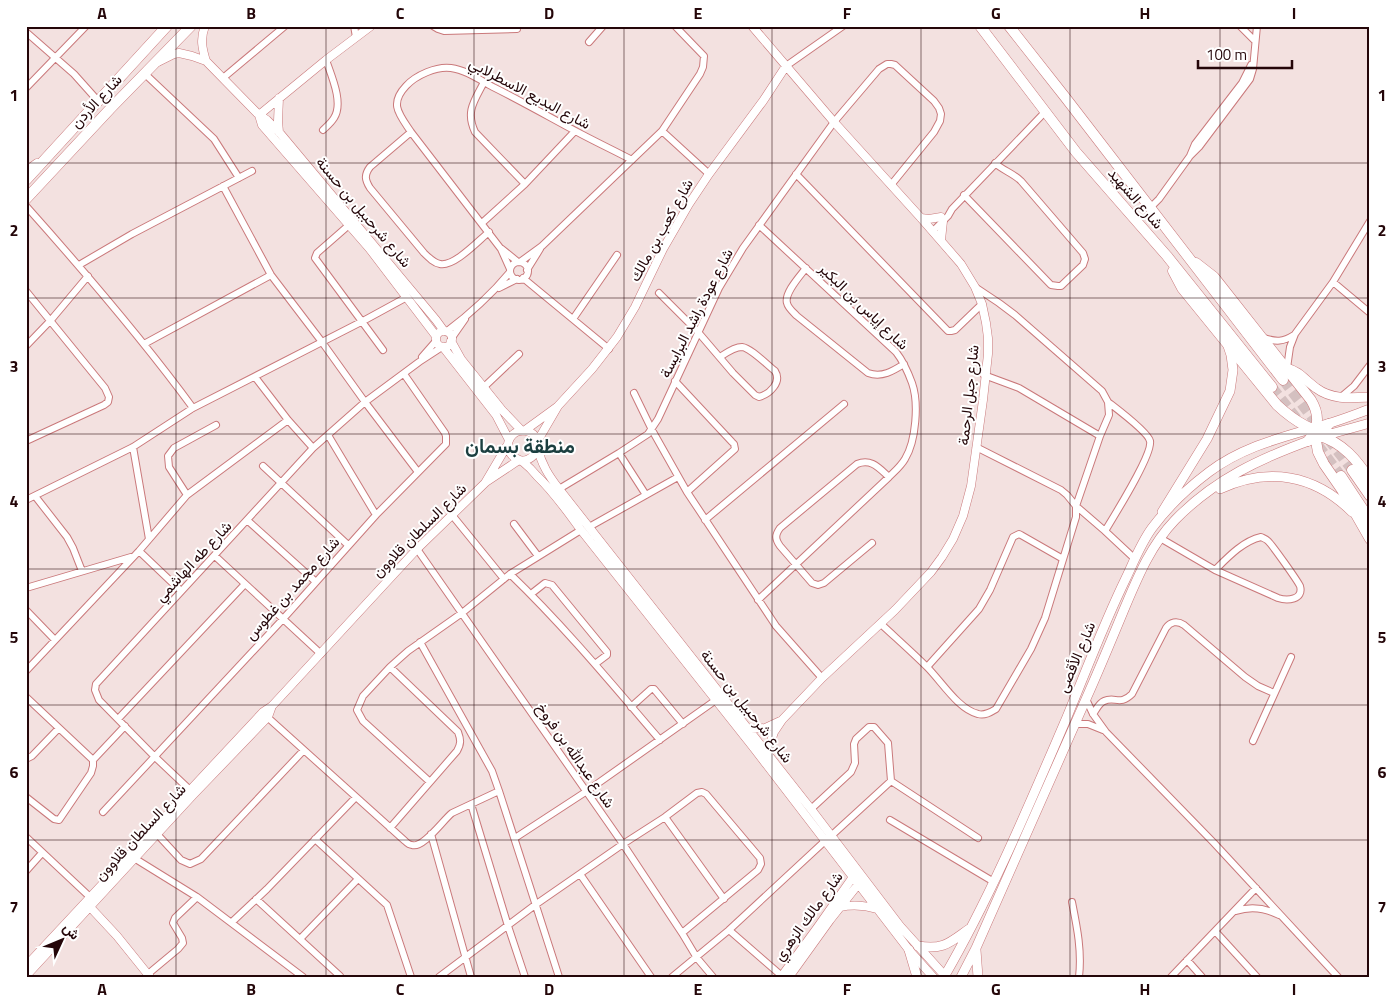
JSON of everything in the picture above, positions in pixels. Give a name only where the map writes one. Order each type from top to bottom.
[{"type":"highway","name":"شارع الأردن","points":[[26,180],[167,26]]},
{"type":"highway","name":"شارع الأردن","points":[[26,199],[144,73],[191,26]]},
{"type":"highway","name":"شارع الشهيد","points":[[980,26],[1088,167],[1167,256],[1272,387]]},
{"type":"highway","name":"شارع الشهيد","points":[[1009,26],[1283,380]]},
{"type":"highway","points":[[1167,256],[1182,288],[1277,405],[1290,416],[1351,454],[1370,480]]},
{"type":"highway","points":[[1189,259],[1205,268],[1214,277],[1314,404],[1318,416],[1316,445],[1320,458],[1342,490],[1370,539]]},
{"type":"highway","points":[[1352,470],[1370,496]]},
{"type":"highway","points":[[1341,476],[1370,520]]},
{"type":"main road","points":[[1156,523],[1170,496],[1207,438],[1230,391],[1233,370],[1231,355],[1226,341]]},
{"type":"main road","points":[[1287,368],[1298,373],[1318,390],[1330,395],[1340,398],[1370,397]]},
{"type":"main road","points":[[1317,433],[1370,410]]},
{"type":"main road","points":[[1317,433],[1370,423]]},
{"type":"main road","name":"شارع الأقصى","points":[[962,977],[1086,699],[1139,573],[1160,538],[1190,506],[1216,486],[1244,468],[1317,433]]},
{"type":"main road","name":"شارع الأقصى","points":[[945,976],[994,882],[1066,718],[1117,595],[1134,559],[1156,523],[1196,482],[1220,464],[1241,452],[1262,443],[1317,433]]},
{"type":"main road","points":[[1203,496],[1244,479],[1270,476],[1292,478],[1313,484],[1331,494],[1357,517]]},
{"type":"main road","points":[[918,946],[930,948],[944,946],[971,927]]},
{"type":"main road","points":[[976,948],[978,977]]},
{"type":"main road","points":[[909,950],[917,977]]},
{"type":"street","points":[[26,88],[86,26]]},
{"type":"street","points":[[205,26],[201,37],[201,44],[206,61]]},
{"type":"street","points":[[223,78],[285,26]]},
{"type":"street","points":[[354,26],[356,37]]},
{"type":"street","points":[[259,115],[371,26]]},
{"type":"street","points":[[433,26],[444,31],[517,29]]},
{"type":"street","points":[[589,42],[603,26]]},
{"type":"street","points":[[445,332],[450,334],[457,353],[502,410],[523,431],[533,434],[538,445],[534,456],[526,460],[520,460],[511,454],[509,442],[496,415],[443,347],[439,346],[436,339],[439,333],[445,332],[468,315],[496,290],[513,264],[542,246],[662,131],[700,74],[704,58],[675,26]]},
{"type":"street","name":"شارع جبل الرحمة","points":[[752,26],[834,122],[961,264],[975,287],[982,304],[988,338],[983,400],[968,498],[953,540],[931,572],[881,624],[822,678],[782,720],[774,732],[766,753]]},
{"type":"street","points":[[786,66],[843,26]]},
{"type":"street","points":[[1240,26],[1255,41]]},
{"type":"street","points":[[1150,208],[1190,156],[1195,144],[1244,80],[1253,59],[1257,26]]},
{"type":"street","points":[[27,29],[99,102]]},
{"type":"street","name":"شارع شرحبيل بن حسنة","points":[[152,65],[180,53],[206,61],[259,115],[268,120],[279,132],[445,332]]},
{"type":"street","points":[[323,130],[334,120],[338,102],[326,60]]},
{"type":"street","name":"شارع عودة راشد البرايسة","points":[[559,489],[619,453],[652,430],[730,268],[834,122],[886,64],[891,64],[902,71],[934,101],[941,114],[938,127],[891,185]]},
{"type":"street","name":"شارع كعب بن مالك","points":[[523,431],[558,406],[609,349],[627,322],[677,224],[709,174],[763,101],[786,66]]},
{"type":"street","name":"شارع البديع الاسطرلابي","points":[[510,270],[501,249],[489,232],[398,113],[396,103],[399,95],[408,84],[421,75],[437,69],[449,67],[466,72],[632,160]]},
{"type":"street","points":[[144,73],[214,139],[239,178]]},
{"type":"street","points":[[484,82],[471,107],[471,124],[475,132],[525,184]]},
{"type":"street","points":[[279,98],[279,132]]},
{"type":"street","points":[[931,229],[1045,112]]},
{"type":"street","name":"شارع شرحبيل بن حسنة","points":[[259,115],[262,124],[369,248],[407,297],[436,339]]},
{"type":"street","points":[[482,223],[525,184],[575,131]]},
{"type":"street","points":[[662,131],[709,174]]},
{"type":"street","points":[[411,132],[370,167],[365,174],[370,188],[424,254],[439,264],[447,264],[454,261],[489,232]]},
{"type":"street","points":[[26,171],[50,156]]},
{"type":"street","points":[[964,195],[1051,285],[1061,286],[1083,265],[1085,259],[1083,253],[1021,181],[995,163]]},
{"type":"street","points":[[79,265],[132,234],[252,172]]},
{"type":"street","points":[[796,174],[949,331],[953,331],[982,304]]},
{"type":"street","points":[[223,186],[271,275],[418,472]]},
{"type":"street","points":[[26,206],[79,265],[144,344],[193,408]]},
{"type":"street","points":[[921,218],[942,219]]},
{"type":"street","points":[[941,240],[942,219]]},
{"type":"street","points":[[1287,368],[1290,347],[1295,334],[1333,282],[1369,222]]},
{"type":"street","points":[[349,225],[317,253],[315,258],[383,350]]},
{"type":"street","name":"شارع إياس بن البكير","points":[[758,600],[889,477],[905,459],[913,435],[915,399],[913,384],[896,352],[759,225]]},
{"type":"street","points":[[496,290],[520,279],[542,246]]},
{"type":"street","name":"شارع البديع الاسطرلابي","points":[[501,249],[519,262]]},
{"type":"street","points":[[573,319],[618,255]]},
{"type":"street","points":[[519,262],[525,265],[540,294]]},
{"type":"street","points":[[806,268],[791,288],[786,299],[788,306],[796,316],[868,373],[876,376],[904,364]]},
{"type":"street","points":[[510,270],[513,276],[520,279],[573,319],[609,349]]},
{"type":"street","points":[[144,344],[271,275]]},
{"type":"street","points":[[26,346],[88,276]]},
{"type":"street","points":[[1333,282],[1370,313]]},
{"type":"street","points":[[975,287],[1015,315],[1102,391],[1108,402],[1146,434],[1150,442],[1149,450],[1135,480],[1105,531]]},
{"type":"street","points":[[26,292],[105,388],[109,397],[108,402],[104,405],[26,441]]},
{"type":"street","points":[[659,293],[698,332],[738,378],[755,395],[759,397],[764,396],[778,380],[775,371],[748,348],[736,348],[720,357]]},
{"type":"street","points":[[26,500],[134,447],[193,408],[407,297]]},
{"type":"street","points":[[443,347],[448,346],[468,315]]},
{"type":"street","points":[[1262,337],[1280,341],[1287,340],[1295,334]]},
{"type":"street","name":"شارع طه الهاشمي","points":[[418,362],[436,339]]},
{"type":"street","name":"شارع طه الهاشمي","points":[[190,790],[96,696],[96,684],[282,484],[313,448],[365,402],[418,362],[443,347]]},
{"type":"street","points":[[484,387],[519,354]]},
{"type":"street","points":[[1340,398],[1354,386],[1370,365]]},
{"type":"street","name":"شارع محمد بن غطوس","points":[[103,812],[283,619],[348,545],[446,444],[445,433],[404,374]]},
{"type":"street","points":[[255,376],[288,420],[313,448]]},
{"type":"street","points":[[984,376],[1019,388],[1100,436]]},
{"type":"street","points":[[675,381],[735,446],[735,449],[687,492]]},
{"type":"street","points":[[634,393],[678,477],[705,520],[776,626],[822,678]]},
{"type":"street","points":[[881,624],[927,667],[960,704],[972,712],[981,715],[996,709],[1037,638],[1045,618],[1076,516],[1076,506],[1109,414],[1108,402]]},
{"type":"street","points":[[705,520],[844,404]]},
{"type":"street","name":"شارع كعب بن مالك","points":[[538,445],[558,406]]},
{"type":"street","points":[[26,671],[138,551],[187,495],[288,420]]},
{"type":"street","points":[[187,495],[169,467],[168,456],[174,448],[216,425]]},
{"type":"street","points":[[509,442],[514,433],[523,431]]},
{"type":"street","points":[[328,435],[376,515]]},
{"type":"street","name":"شارع السلطان قلاوون","points":[[484,484],[509,442]]},
{"type":"street","name":"شارع شرحبيل بن حسنة","points":[[538,445],[539,455],[545,470],[585,528],[716,700],[861,882],[945,976]]},
{"type":"street","points":[[134,447],[148,539]]},
{"type":"street","points":[[976,447],[1062,490],[1076,506],[1134,559]]},
{"type":"street","points":[[619,453],[646,495]]},
{"type":"street","name":"شارع شرحبيل بن حسنة","points":[[520,460],[545,483],[585,528],[811,810],[845,867],[855,874]]},
{"type":"street","name":"شارع السلطان قلاوون","points":[[26,976],[417,549],[484,484],[520,460]]},
{"type":"street","points":[[872,543],[824,583],[818,584],[812,583],[795,564],[780,546],[776,539],[776,534],[780,528],[857,464],[863,461],[874,464],[889,477]]},
{"type":"street","points":[[263,466],[348,545]]},
{"type":"street","points":[[430,782],[363,721],[357,710],[363,696],[398,659],[462,613],[510,574],[585,528],[678,477]]},
{"type":"street","points":[[35,496],[67,537],[82,571]]},
{"type":"street","points":[[452,515],[504,579]]},
{"type":"street","points":[[247,520],[316,582]]},
{"type":"street","points":[[514,524],[538,556]]},
{"type":"street","points":[[927,667],[979,609],[990,590],[1015,535],[1021,535],[1063,558]]},
{"type":"street","points":[[1160,538],[1215,570],[1285,600],[1298,597],[1300,592],[1300,586],[1267,540],[1261,537],[1246,544],[1215,570]]},
{"type":"street","name":"شارع عبدالله بن فروخ","points":[[417,549],[587,791],[697,958],[713,977]]},
{"type":"street","points":[[138,551],[181,592]]},
{"type":"street","points":[[214,556],[321,654]]},
{"type":"street","points":[[26,588],[132,557]]},
{"type":"street","points":[[510,574],[531,594],[595,664],[660,740]]},
{"type":"street","points":[[531,594],[545,583],[552,585],[607,652],[595,664]]},
{"type":"street","points":[[118,719],[245,584]]},
{"type":"street","points":[[26,610],[55,640]]},
{"type":"street","points":[[1093,714],[1104,700],[1121,700],[1132,694],[1166,628],[1174,622],[1184,625],[1245,677],[1258,686],[1274,693]]},
{"type":"street","points":[[420,642],[492,771],[559,977]]},
{"type":"street","points":[[1253,741],[1290,657]]},
{"type":"street","points":[[390,667],[458,732],[461,745],[390,828]]},
{"type":"street","points":[[632,707],[651,689],[654,689],[683,724]]},
{"type":"street","points":[[26,697],[93,760],[94,766],[59,820],[54,819],[26,797]]},
{"type":"street","points":[[1086,699],[1093,714],[1106,732],[1214,843],[1338,977]]},
{"type":"street","points":[[515,838],[587,791],[716,700]]},
{"type":"street","points":[[265,715],[412,846],[424,841],[447,817],[500,791]]},
{"type":"street","name":"شارع السلطان قلاوون","points":[[26,966],[190,790],[265,715]]},
{"type":"street","name":"شارع جبل الرحمة","points":[[747,730],[765,728],[782,720]]},
{"type":"street","points":[[1074,724],[1094,726],[1106,732]]},
{"type":"street","points":[[93,760],[125,726]]},
{"type":"street","points":[[811,810],[851,772],[855,763],[854,744],[856,739],[869,727],[874,727],[888,743],[891,782]]},
{"type":"street","points":[[26,760],[59,728]]},
{"type":"street","points":[[157,834],[181,860],[190,864],[196,862],[208,852],[304,751]]},
{"type":"street","points":[[672,977],[729,930],[891,782]]},
{"type":"street","points":[[891,782],[978,838]]},
{"type":"street","points":[[439,977],[535,905],[665,817],[697,793],[702,792],[706,794],[760,858],[761,864],[758,870],[724,900],[682,933]]},
{"type":"street","points":[[232,922],[356,797]]},
{"type":"street","points":[[471,804],[525,977]]},
{"type":"street","points":[[665,817],[724,900]]},
{"type":"street","points":[[890,820],[994,882]]},
{"type":"street","points":[[431,834],[471,977]]},
{"type":"street","points":[[26,837],[90,898]]},
{"type":"street","points":[[316,839],[387,905],[411,977]]},
{"type":"street","points":[[26,871],[42,853]]},
{"type":"street","points":[[134,858],[197,897],[303,977]]},
{"type":"street","points":[[844,889],[845,867]]},
{"type":"street","points":[[580,874],[652,977]]},
{"type":"street","name":"شارع مالك الزهري","points":[[784,976],[855,874]]},
{"type":"street","points":[[300,939],[358,880]]},
{"type":"street","name":"شارع شرحبيل بن حسنة","points":[[861,882],[877,909],[933,977]]},
{"type":"street","name":"شارع مالك الزهري","points":[[784,976],[861,882]]},
{"type":"street","points":[[1172,977],[1256,888]]},
{"type":"street","points":[[90,907],[150,976],[183,943],[173,923],[175,918],[197,897]]},
{"type":"street","points":[[256,899],[340,976]]},
{"type":"street","points":[[1072,902],[1078,932],[1079,977]]},
{"type":"street","points":[[840,907],[856,905],[877,909]]},
{"type":"street","points":[[1234,911],[1247,908],[1260,909],[1272,912],[1283,918]]},
{"type":"street","points":[[729,930],[784,976]]},
{"type":"street","points":[[1216,931],[1257,977]]},
{"type":"street","points":[[1187,960],[1202,977]]},
{"type":"tunnel","points":[[1283,380],[1319,427]]},
{"type":"tunnel","points":[[1272,387],[1298,420]]},
{"type":"tunnel","points":[[1328,439],[1352,470]]},
{"type":"tunnel","points":[[1318,445],[1341,476]]},
{"type":"district","name":"منطقة بسمان","points":[[520,445]]}]
